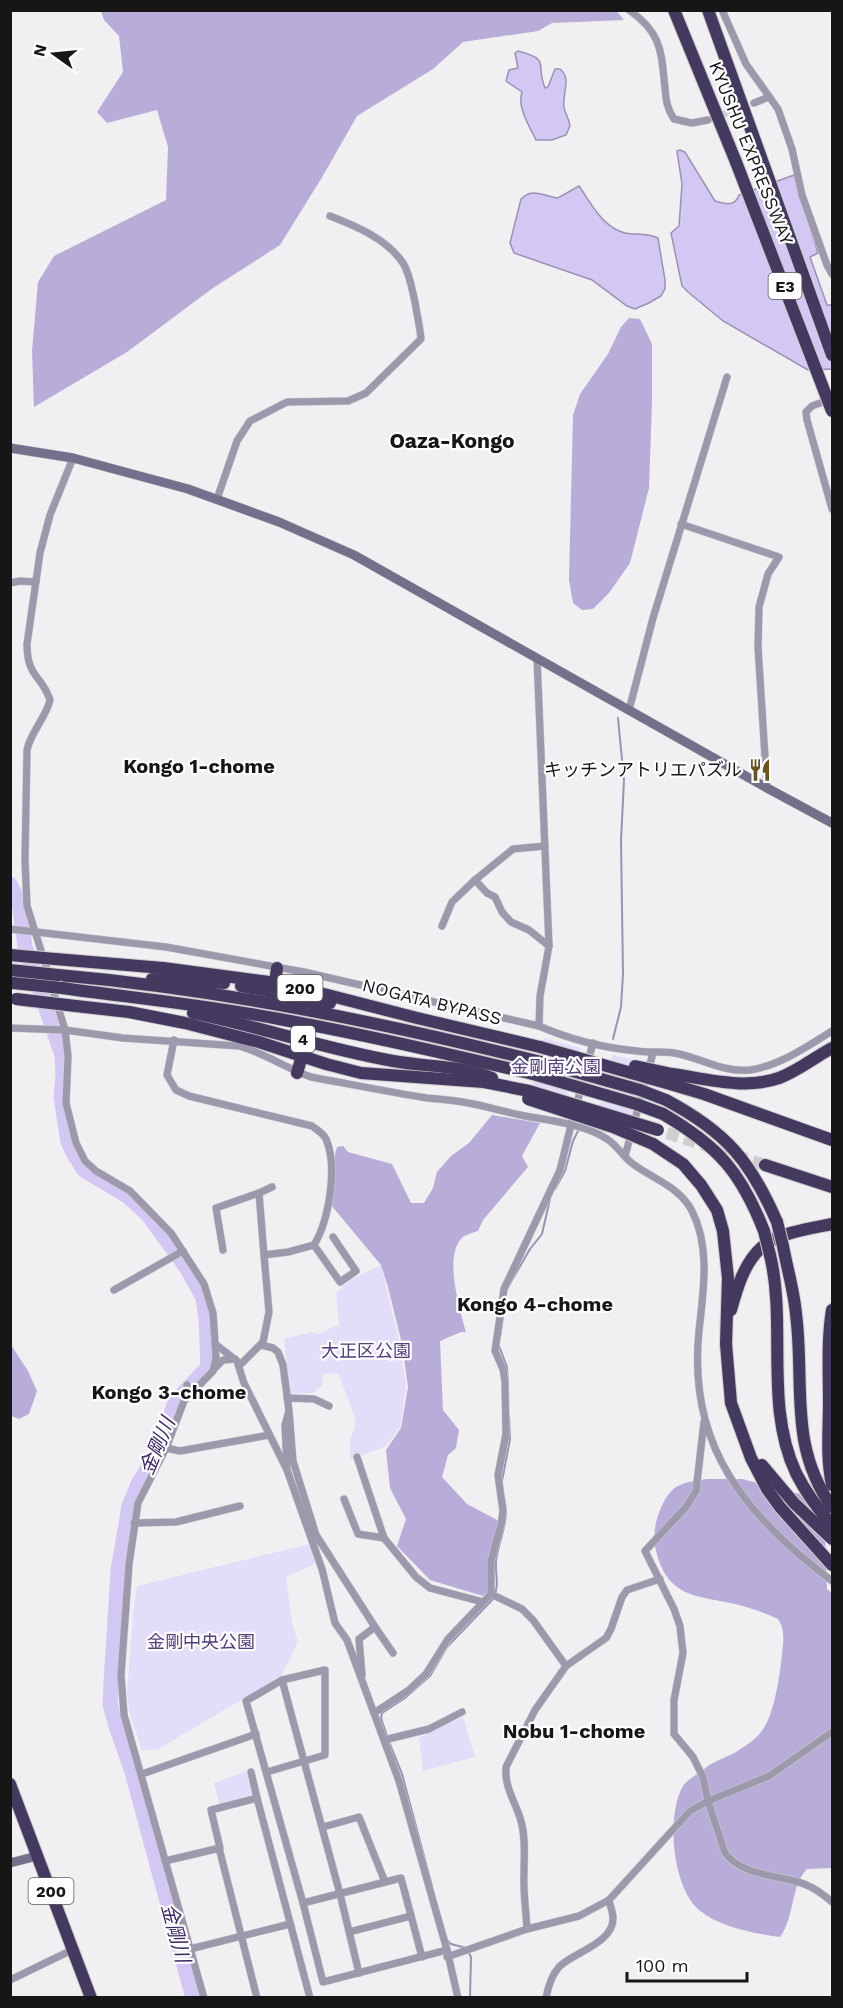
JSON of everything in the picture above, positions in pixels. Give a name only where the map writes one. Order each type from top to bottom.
[{"type":"highway","name":"KYUSHU EXPRESSWAY","points":[[674,10],[736,162],[832,411]]},
{"type":"highway","name":"KYUSHU EXPRESSWAY","points":[[708,10],[832,355]]},
{"type":"highway","name":"NOGATA BYPASS","points":[[10,955],[163,968],[275,983],[671,1079]]},
{"type":"highway","points":[[275,983],[277,968]]},
{"type":"highway","name":"4","points":[[10,970],[93,978],[233,984],[417,1018]]},
{"type":"highway","points":[[93,978],[278,1006],[455,1041],[640,1090],[666,1100],[697,1117],[722,1137],[745,1161],[763,1190],[777,1222],[796,1315],[802,1430],[809,1462],[820,1489],[832,1507]]},
{"type":"highway","points":[[12,983],[159,1000],[279,1018],[453,1055],[533,1074],[636,1104],[663,1114],[689,1129],[716,1150],[734,1170],[752,1201],[764,1231],[774,1275],[778,1396],[785,1439],[795,1471],[811,1500],[832,1525]]},
{"type":"highway","name":"4","points":[[89,992],[224,1019],[394,1061],[468,1071],[515,1087]]},
{"type":"highway","points":[[13,999],[129,1012],[185,1023],[259,1042],[341,1069],[405,1083],[486,1089],[528,1095],[663,1131]]},
{"type":"highway","points":[[671,1079],[728,1083],[763,1082],[780,1077],[832,1048]]},
{"type":"highway","points":[[297,1072],[302,1056]]},
{"type":"highway","points":[[374,1075],[484,1082],[515,1087],[528,1095],[653,1144],[682,1164],[702,1185],[717,1210],[723,1231],[728,1278],[726,1344],[731,1403],[751,1458],[767,1488],[780,1507],[832,1565]]},
{"type":"highway","points":[[671,1079],[704,1094],[832,1140]]},
{"type":"highway","points":[[765,1165],[832,1187]]},
{"type":"highway","points":[[726,1344],[730,1312],[739,1283],[762,1246],[788,1234],[828,1225]]},
{"type":"highway","points":[[832,1314],[829,1334],[828,1465],[832,1485]]},
{"type":"highway","points":[[829,1402],[832,1430]]},
{"type":"highway","points":[[745,1438],[767,1473],[794,1503],[832,1539]]},
{"type":"highway","name":"200","points":[[10,1784],[91,1998]]},
{"type":"street","points":[[629,10],[643,20],[655,36],[661,50],[666,105],[674,119],[692,123],[708,120]]},
{"type":"street","points":[[722,10],[746,64],[778,109],[792,149],[802,195],[832,274]]},
{"type":"street","points":[[754,103],[769,97]]},
{"type":"street","points":[[217,500],[237,441],[250,421],[287,402],[348,401],[366,393],[421,339],[410,281],[404,264],[393,250],[377,239],[356,226],[330,216]]},
{"type":"street","points":[[629,710],[681,524],[727,377]]},
{"type":"street","points":[[832,399],[812,406],[807,412],[807,420],[832,509]]},
{"type":"street","points":[[10,448],[73,458],[188,489],[279,522],[354,555],[832,823]]},
{"type":"street","points":[[73,458],[50,515],[40,553],[27,644],[30,668],[50,700],[46,712],[31,736],[27,750],[25,860],[27,906],[65,1030],[68,1056],[66,1104],[76,1143],[85,1161],[96,1172],[130,1191],[171,1233],[204,1284],[213,1313],[216,1358],[213,1371]]},
{"type":"street","points":[[681,524],[779,556],[768,574],[759,607],[758,647],[767,788]]},
{"type":"street","points":[[10,583],[36,582]]},
{"type":"street","points":[[537,658],[549,946],[540,996],[539,1026]]},
{"type":"street","points":[[442,926],[452,902],[513,849],[545,846]]},
{"type":"street","points":[[475,880],[487,893],[495,897],[502,912],[511,922],[529,930],[549,946]]},
{"type":"street","points":[[10,928],[166,947],[277,968],[539,1026],[593,1043],[653,1053],[675,1053],[731,1069],[748,1070],[770,1065],[832,1031]]},
{"type":"street","points":[[10,1028],[65,1030],[123,1038],[239,1046],[255,1050],[297,1072],[320,1079],[427,1098],[464,1102],[571,1125],[607,1138],[631,1163],[678,1191],[692,1211],[701,1239],[704,1274],[697,1366],[704,1420],[696,1491],[686,1507],[645,1551],[680,1626],[683,1653],[674,1700],[674,1734],[693,1757],[703,1777],[708,1801],[725,1853],[736,1865],[802,1883],[818,1890],[832,1902]]},
{"type":"street","points":[[174,1040],[167,1075],[176,1090],[189,1096],[312,1126],[325,1136],[330,1155],[331,1181],[321,1232],[314,1245],[264,1255]]},
{"type":"street","points":[[374,1713],[409,1690],[426,1674],[447,1639],[491,1594],[491,1561],[503,1511],[498,1475],[506,1434],[503,1369],[495,1351],[504,1289],[560,1170],[593,1043]]},
{"type":"street","points":[[625,1156],[653,1053]]},
{"type":"street","points":[[223,1250],[216,1208],[272,1187]]},
{"type":"street","points":[[259,1193],[269,1312],[261,1346]]},
{"type":"street","points":[[314,1245],[340,1282],[356,1271],[333,1237]]},
{"type":"street","points":[[114,1290],[183,1251]]},
{"type":"street","points":[[214,1344],[237,1363],[244,1383],[287,1470],[322,1569],[335,1623],[347,1640],[384,1740],[415,1836],[458,1998]]},
{"type":"street","points":[[237,1363],[261,1346],[273,1348],[278,1352],[283,1365],[293,1461],[316,1535],[393,1653]]},
{"type":"street","points":[[204,1998],[124,1714],[121,1694],[129,1564],[138,1503],[166,1449],[180,1411],[193,1392],[223,1360],[237,1363]]},
{"type":"street","points":[[187,1385],[193,1392]]},
{"type":"street","points":[[287,1398],[314,1399],[329,1406]]},
{"type":"street","points":[[287,1470],[285,1425],[289,1411]]},
{"type":"street","points":[[704,1420],[728,1475],[758,1515],[775,1533],[832,1581]]},
{"type":"street","points":[[166,1449],[180,1451],[269,1435]]},
{"type":"street","points":[[357,1458],[384,1538],[423,1584],[430,1588],[483,1602]]},
{"type":"street","points":[[344,1499],[358,1534],[384,1538]]},
{"type":"street","points":[[134,1523],[176,1522],[240,1506]]},
{"type":"street","points":[[527,1929],[525,1855],[521,1822],[505,1775],[506,1767],[535,1710],[566,1666],[606,1638],[627,1590],[660,1579]]},
{"type":"street","points":[[491,1594],[522,1609],[566,1666]]},
{"type":"street","points":[[362,1680],[359,1639],[375,1627]]},
{"type":"street","points":[[267,1772],[325,1755],[325,1670],[282,1680],[246,1701],[323,1982],[422,1957],[467,1952],[527,1929],[579,1916],[609,1900],[690,1811],[708,1801],[769,1776],[832,1732]]},
{"type":"street","points":[[282,1680],[323,1827],[359,1973]]},
{"type":"street","points":[[384,1740],[429,1729],[462,1712]]},
{"type":"street","points":[[142,1774],[256,1734]]},
{"type":"street","points":[[251,1772],[310,1998]]},
{"type":"street","points":[[257,1798],[211,1810],[257,1998]]},
{"type":"street","points":[[323,1827],[359,1817],[385,1882]]},
{"type":"street","points":[[165,1861],[219,1848]]},
{"type":"street","points":[[10,1863],[37,1856]]},
{"type":"street","points":[[303,1903],[401,1878],[422,1957]]},
{"type":"street","points":[[546,1998],[551,1978],[559,1966],[592,1947],[612,1926],[609,1900]]},
{"type":"street","points":[[349,1932],[411,1916]]},
{"type":"street","points":[[190,1949],[290,1924]]},
{"type":"street","points":[[10,1980],[74,1949]]},
{"type":"green space","name":"金剛南公園","points":[[544,1038],[580,1048],[564,1107],[529,1096]]},
{"type":"green space","name":"金剛南公園","points":[[612,1055],[645,1062],[626,1139],[608,1129],[591,1124],[602,1099]]},
{"type":"green space","name":"大正区公園","points":[[381,1265],[400,1344],[406,1388],[400,1427],[386,1446],[350,1460],[350,1438],[355,1428],[355,1417],[338,1373],[323,1374],[322,1386],[313,1393],[290,1394],[284,1339],[311,1332],[320,1334],[339,1326],[336,1293],[347,1282]]},
{"type":"green space","name":"金剛中央公園","points":[[310,1544],[317,1563],[286,1577],[292,1623],[298,1642],[281,1676],[157,1750],[142,1750],[130,1715],[127,1695],[137,1586]]},
{"type":"green space","points":[[463,1717],[475,1757],[423,1771],[419,1738]]},
{"type":"green space","points":[[247,1771],[252,1795],[219,1804],[214,1783]]},
{"type":"shaded area","points":[[616,10],[624,20],[552,23],[538,31],[463,42],[433,69],[357,116],[280,245],[213,288],[127,352],[34,407],[32,351],[38,282],[54,256],[166,200],[168,147],[157,110],[107,123],[97,112],[123,72],[119,36],[104,20],[101,11]]},
{"type":"shaded area","points":[[518,51],[539,60],[545,88],[548,87],[555,69],[560,69],[564,73],[566,82],[564,107],[570,126],[566,135],[552,140],[536,140],[522,110],[522,92],[506,81],[509,70],[518,68],[515,53]]},
{"type":"shaded area","points":[[677,151],[685,152],[715,201],[722,203],[732,203],[739,195],[794,175],[818,253],[810,257],[827,305],[832,305],[832,369],[808,370],[723,321],[682,286],[671,233],[679,226],[682,184]]},
{"type":"shaded area","points":[[579,186],[598,214],[610,226],[625,233],[658,238],[665,280],[665,289],[661,296],[635,309],[627,306],[592,280],[514,253],[510,243],[521,199],[525,195],[534,193],[558,198]]},
{"type":"shaded area","points":[[629,318],[640,319],[652,344],[649,488],[630,563],[609,593],[593,609],[582,610],[573,603],[569,580],[573,415],[580,394],[608,354],[621,327]]},
{"type":"shaded area","points":[[492,1115],[540,1123],[522,1156],[528,1167],[483,1220],[478,1231],[462,1238],[456,1248],[455,1284],[466,1332],[440,1341],[443,1410],[459,1430],[456,1448],[448,1455],[442,1477],[467,1504],[499,1521],[488,1559],[488,1591],[483,1596],[430,1580],[397,1546],[406,1519],[390,1488],[386,1450],[401,1428],[408,1387],[402,1344],[381,1265],[331,1205],[335,1184],[337,1147],[343,1146],[348,1152],[392,1164],[411,1203],[424,1203],[433,1188],[437,1172],[451,1156],[469,1143]]},
{"type":"shaded area","points":[[11,1345],[28,1371],[37,1391],[29,1414],[19,1419],[11,1416]]},
{"type":"shaded area","points":[[707,1479],[742,1479],[815,1498],[829,1508],[825,1538],[827,1589],[832,1593],[832,1868],[807,1869],[798,1884],[785,1929],[780,1937],[727,1925],[699,1910],[683,1885],[674,1850],[675,1814],[683,1786],[708,1766],[736,1752],[761,1732],[769,1718],[775,1699],[783,1646],[782,1629],[778,1619],[736,1604],[695,1596],[677,1587],[663,1571],[656,1552],[654,1536],[663,1504],[676,1487]]},
{"type":"waterway","points":[[613,1039],[621,1007],[623,974],[621,840],[624,780],[618,718]]},
{"type":"waterway","name":"金剛川","points":[[10,884],[19,902],[25,947],[62,1055],[61,1097],[68,1142],[73,1153],[84,1170],[127,1196],[148,1215],[186,1267],[203,1298],[208,1367],[175,1402],[160,1447],[138,1484],[129,1506],[118,1571],[110,1704],[132,1772],[193,1998]]},
{"type":"waterway","points":[[555,1189],[565,1171],[578,1131]]},
{"type":"waterway","points":[[508,1287],[530,1249],[542,1234],[550,1199]]},
{"type":"waterway","points":[[500,1337],[505,1302]]},
{"type":"waterway","points":[[499,1346],[507,1367],[508,1386]]},
{"type":"waterway","points":[[502,1481],[510,1439],[509,1416]]},
{"type":"waterway","points":[[387,1736],[381,1718],[382,1713],[405,1698],[430,1676],[447,1647],[493,1599],[497,1585],[497,1552],[506,1515],[504,1498]]},
{"type":"waterway","points":[[389,1742],[402,1774],[432,1886]]},
{"type":"waterway","points":[[447,1940],[451,1944],[466,1948],[471,1957],[470,1998]]},
{"type":"tunnel","points":[[714,118],[746,106]]},
{"type":"tunnel","points":[[667,1133],[765,1165]]},
{"type":"place","name":"キッチンアトリエパズル","points":[[760,770]]},
{"type":"district","name":"Oaza-Kongo","points":[[452,441]]},
{"type":"district","name":"Kongo 1-chome","points":[[199,766]]},
{"type":"district","name":"Kongo 4-chome","points":[[535,1304]]},
{"type":"district","name":"Kongo 3-chome","points":[[169,1392]]},
{"type":"district","name":"Nobu 1-chome","points":[[574,1731]]}]
